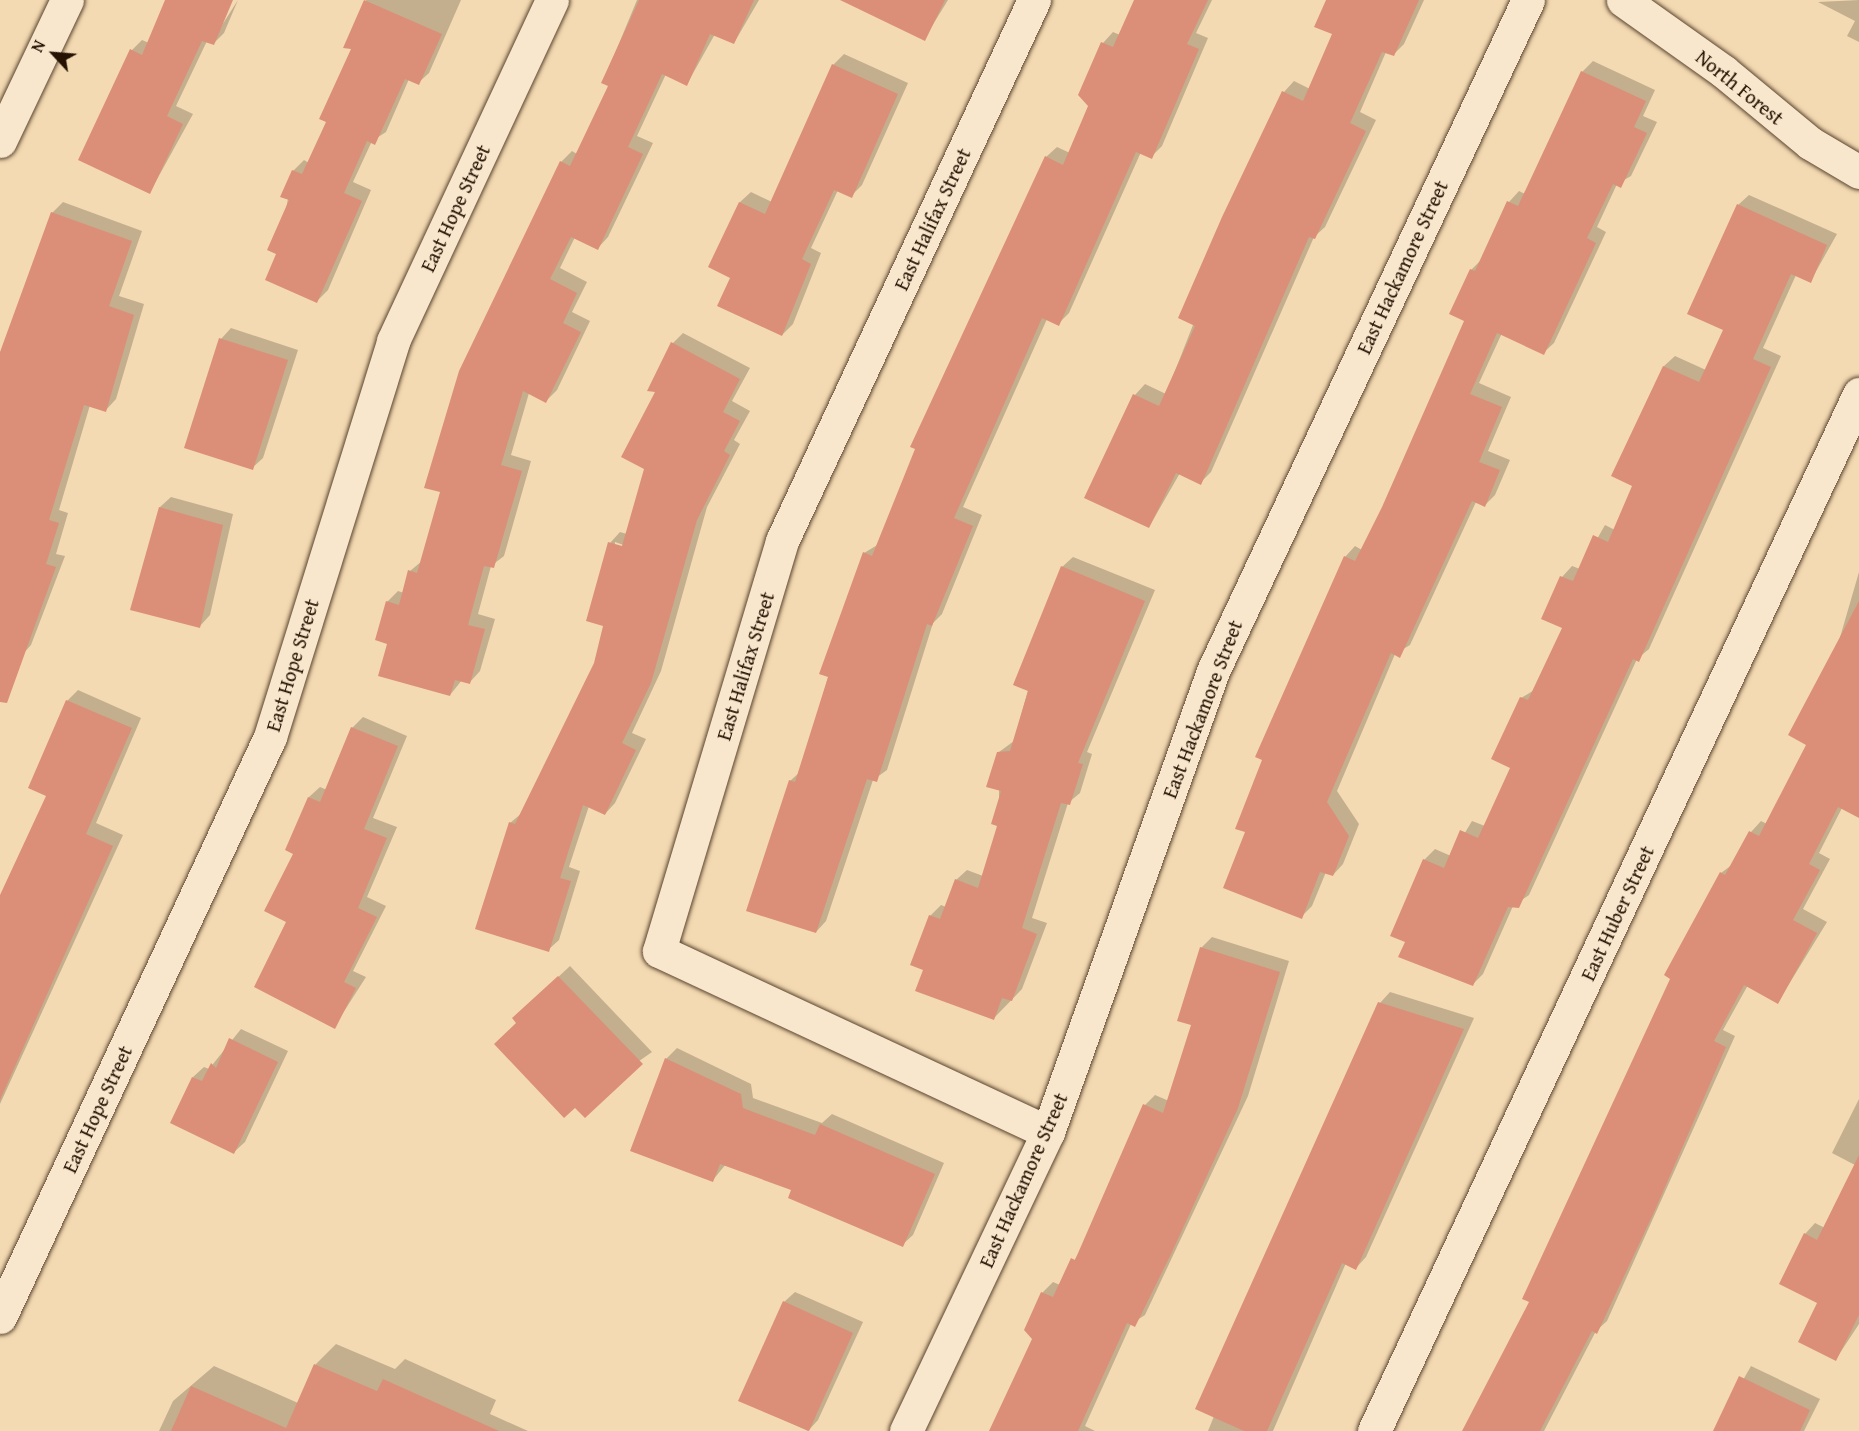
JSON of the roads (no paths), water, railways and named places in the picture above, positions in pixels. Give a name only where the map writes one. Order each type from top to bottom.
[{"type":"street","points":[[0,141],[68,0]]},
{"type":"street","name":"East Hope Street","points":[[0,1317],[270,737],[393,341],[552,0]]},
{"type":"street","name":"East Halifax Street","points":[[1034,0],[783,541],[659,951],[1048,1132]]},
{"type":"street","name":"East Hackamore Street","points":[[906,1431],[1048,1132],[1213,671],[1528,0]]},
{"type":"street","name":"North Forest","points":[[1623,0],[1723,71],[1810,144],[1859,172]]},
{"type":"street","name":"East Huber Street","points":[[1374,1431],[1859,394]]}]
